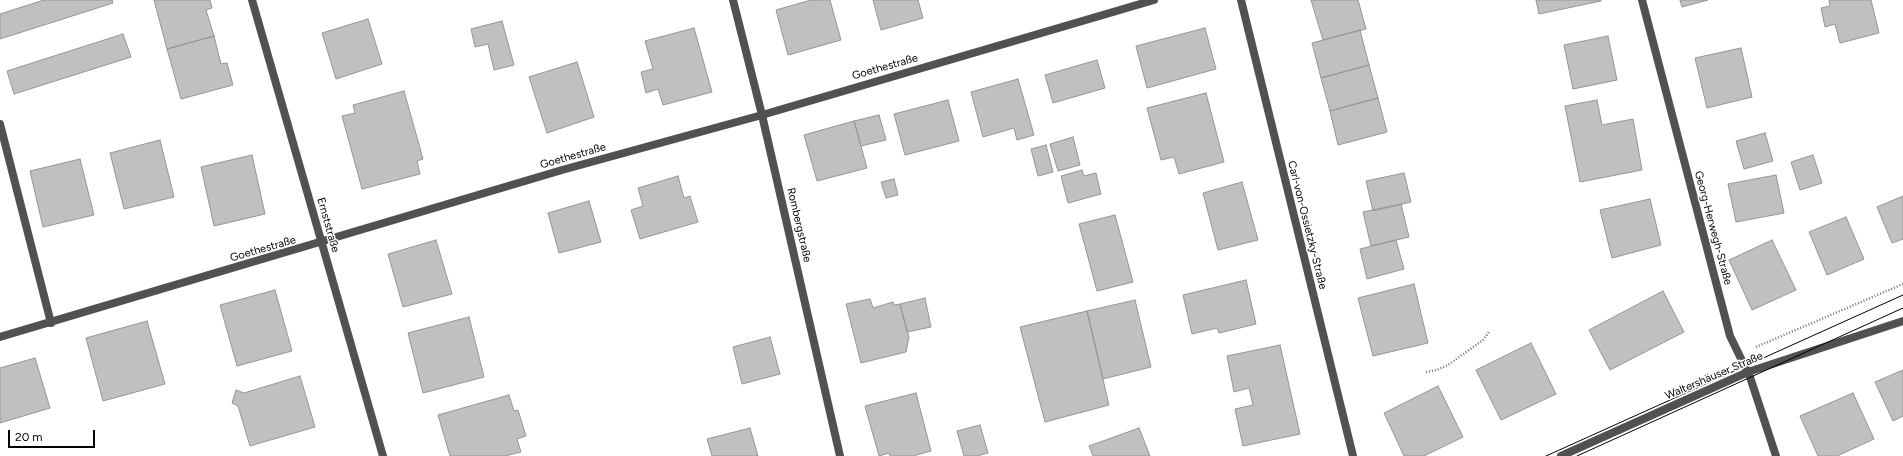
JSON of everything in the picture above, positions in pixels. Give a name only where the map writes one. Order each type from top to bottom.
[{"type":"street","name":"Ernststraße","points":[[252,0],[383,456]]},
{"type":"street","name":"Rombergstraße","points":[[733,0],[762,114],[840,456]]},
{"type":"street","name":"Goethestraße","points":[[0,337],[322,243],[562,170],[762,114],[1154,0]]},
{"type":"street","name":"Carl-von-Ossietzky-Straße","points":[[1241,0],[1353,456]]},
{"type":"street","name":"Georg-Herwegh-Straße","points":[[1642,0],[1730,336],[1748,372],[1776,456]]},
{"type":"street","points":[[0,124],[51,323]]},
{"type":"street","name":"Waltershäuser Straße","points":[[1561,456],[1748,372],[1903,321]]},
{"type":"path","points":[[1739,354],[1903,284]]},
{"type":"path","points":[[1426,372],[1437,370],[1448,365],[1483,340],[1489,332]]},
{"type":"building","points":[[44,0],[112,0],[113,3],[0,39],[0,14]]},
{"type":"building","points":[[154,0],[210,0],[212,8],[206,10],[214,36],[167,49]]},
{"type":"building","points":[[811,0],[830,0],[841,40],[788,55],[776,10]]},
{"type":"building","points":[[873,0],[918,0],[923,18],[881,30]]},
{"type":"building","points":[[1311,0],[1358,0],[1366,29],[1323,40]]},
{"type":"building","points":[[1536,0],[1601,0],[1601,1],[1539,14]]},
{"type":"building","points":[[1680,0],[1708,0],[1682,7]]},
{"type":"building","points":[[1829,0],[1871,0],[1879,33],[1840,43],[1835,24],[1825,27],[1821,8],[1830,6]]},
{"type":"building","points":[[368,19],[382,64],[336,79],[322,33]]},
{"type":"building","points":[[502,21],[514,65],[494,70],[488,44],[475,47],[471,29]]},
{"type":"building","points":[[694,28],[712,92],[663,105],[658,89],[646,93],[641,72],[653,69],[645,41]]},
{"type":"building","points":[[1205,28],[1216,69],[1147,88],[1136,46]]},
{"type":"building","points":[[1360,30],[1369,65],[1321,78],[1312,43]]},
{"type":"building","points":[[123,34],[131,57],[14,94],[7,71]]},
{"type":"building","points":[[214,36],[221,64],[227,63],[233,85],[181,99],[167,49]]},
{"type":"building","points":[[1608,36],[1617,80],[1573,89],[1564,45]]},
{"type":"building","points":[[1741,48],[1752,97],[1707,108],[1695,58]]},
{"type":"building","points":[[1097,60],[1105,88],[1053,103],[1045,75]]},
{"type":"building","points":[[577,62],[594,117],[547,133],[529,77]]},
{"type":"building","points":[[1369,65],[1378,98],[1330,111],[1321,78]]},
{"type":"building","points":[[1018,79],[1034,135],[1017,140],[1014,128],[983,137],[971,92]]},
{"type":"building","points":[[404,91],[423,159],[417,161],[420,174],[362,189],[342,116],[355,113],[353,105]]},
{"type":"building","points":[[1206,93],[1224,162],[1179,174],[1174,157],[1161,160],[1147,108]]},
{"type":"building","points":[[1378,98],[1387,132],[1338,145],[1330,111]]},
{"type":"building","points":[[948,100],[959,141],[905,155],[894,114]]},
{"type":"building","points":[[1597,100],[1602,125],[1633,119],[1642,170],[1580,182],[1565,106]]},
{"type":"building","points":[[879,115],[886,140],[861,146],[854,121]]},
{"type":"building","points":[[854,121],[867,168],[817,181],[804,135]]},
{"type":"building","points":[[1765,133],[1773,161],[1744,169],[1736,141]]},
{"type":"building","points":[[1073,137],[1080,165],[1058,171],[1050,144]]},
{"type":"building","points":[[160,140],[174,197],[124,209],[110,153]]},
{"type":"building","points":[[1046,145],[1053,172],[1038,176],[1031,149]]},
{"type":"building","points":[[252,155],[265,214],[214,226],[201,167]]},
{"type":"building","points":[[1813,155],[1822,183],[1800,190],[1791,162]]},
{"type":"building","points":[[80,159],[94,215],[43,227],[30,171]]},
{"type":"building","points":[[1082,170],[1084,176],[1096,173],[1101,194],[1068,203],[1061,176]]},
{"type":"building","points":[[1404,173],[1411,202],[1373,211],[1366,181]]},
{"type":"building","points":[[1776,175],[1784,213],[1736,222],[1728,184]]},
{"type":"building","points":[[678,176],[684,198],[690,196],[698,222],[640,239],[631,210],[643,206],[638,188]]},
{"type":"building","points":[[894,179],[898,195],[886,198],[881,182]]},
{"type":"building","points":[[1242,182],[1258,240],[1218,250],[1203,193]]},
{"type":"building","points":[[1903,196],[1903,239],[1892,243],[1877,207]]},
{"type":"building","points":[[1650,199],[1661,245],[1612,258],[1600,210]]},
{"type":"building","points":[[589,201],[601,242],[559,253],[548,213]]},
{"type":"building","points":[[1401,204],[1409,237],[1371,246],[1363,212]]},
{"type":"building","points":[[1115,215],[1133,282],[1097,291],[1079,224]]},
{"type":"building","points":[[1846,217],[1864,259],[1827,275],[1809,232]]},
{"type":"building","points":[[436,240],[452,294],[403,307],[388,254]]},
{"type":"building","points":[[1396,240],[1404,269],[1367,279],[1360,249]]},
{"type":"building","points":[[1772,240],[1796,290],[1752,310],[1729,260]]},
{"type":"building","points":[[1246,280],[1256,324],[1219,333],[1217,328],[1192,334],[1183,295]]},
{"type":"building","points":[[1414,284],[1428,343],[1373,356],[1358,298]]},
{"type":"building","points":[[275,290],[292,351],[237,366],[220,305]]},
{"type":"building","points":[[1663,291],[1684,332],[1610,370],[1589,330]]},
{"type":"building","points":[[925,298],[931,327],[907,332],[900,304]]},
{"type":"building","points":[[870,299],[873,308],[893,302],[894,305],[900,304],[909,337],[906,352],[861,363],[846,304]]},
{"type":"building","points":[[1135,300],[1151,367],[1103,379],[1087,311]]},
{"type":"building","points":[[1087,311],[1109,405],[1045,422],[1020,327]]},
{"type":"building","points":[[469,317],[484,377],[423,393],[408,333]]},
{"type":"building","points":[[147,321],[165,384],[103,401],[86,338]]},
{"type":"building","points":[[770,337],[780,374],[742,384],[733,347]]},
{"type":"building","points":[[1531,343],[1556,394],[1501,420],[1476,370]]},
{"type":"building","points":[[1280,345],[1300,434],[1243,446],[1235,409],[1253,405],[1249,388],[1234,392],[1227,356]]},
{"type":"building","points":[[35,358],[50,408],[0,423],[0,368]]},
{"type":"building","points":[[1903,370],[1903,416],[1893,421],[1875,382]]},
{"type":"building","points":[[300,376],[315,427],[250,446],[238,406],[232,403],[236,390],[244,393]]},
{"type":"building","points":[[1438,386],[1463,437],[1424,456],[1404,456],[1384,413]]},
{"type":"building","points":[[916,393],[931,451],[913,456],[890,456],[889,453],[879,456],[865,406]]},
{"type":"building","points":[[1853,393],[1874,439],[1837,456],[1818,456],[1800,416]]},
{"type":"building","points":[[509,395],[514,411],[518,410],[526,436],[517,439],[521,452],[505,456],[450,456],[438,415]]},
{"type":"building","points":[[980,425],[988,453],[977,456],[964,456],[957,431]]},
{"type":"building","points":[[750,428],[758,456],[712,456],[707,439]]},
{"type":"building","points":[[1139,428],[1150,456],[1093,456],[1089,446]]},
{"type":"tram line","points":[[1546,456],[1903,295]]},
{"type":"tram line","points":[[1577,456],[1903,308]]}]
